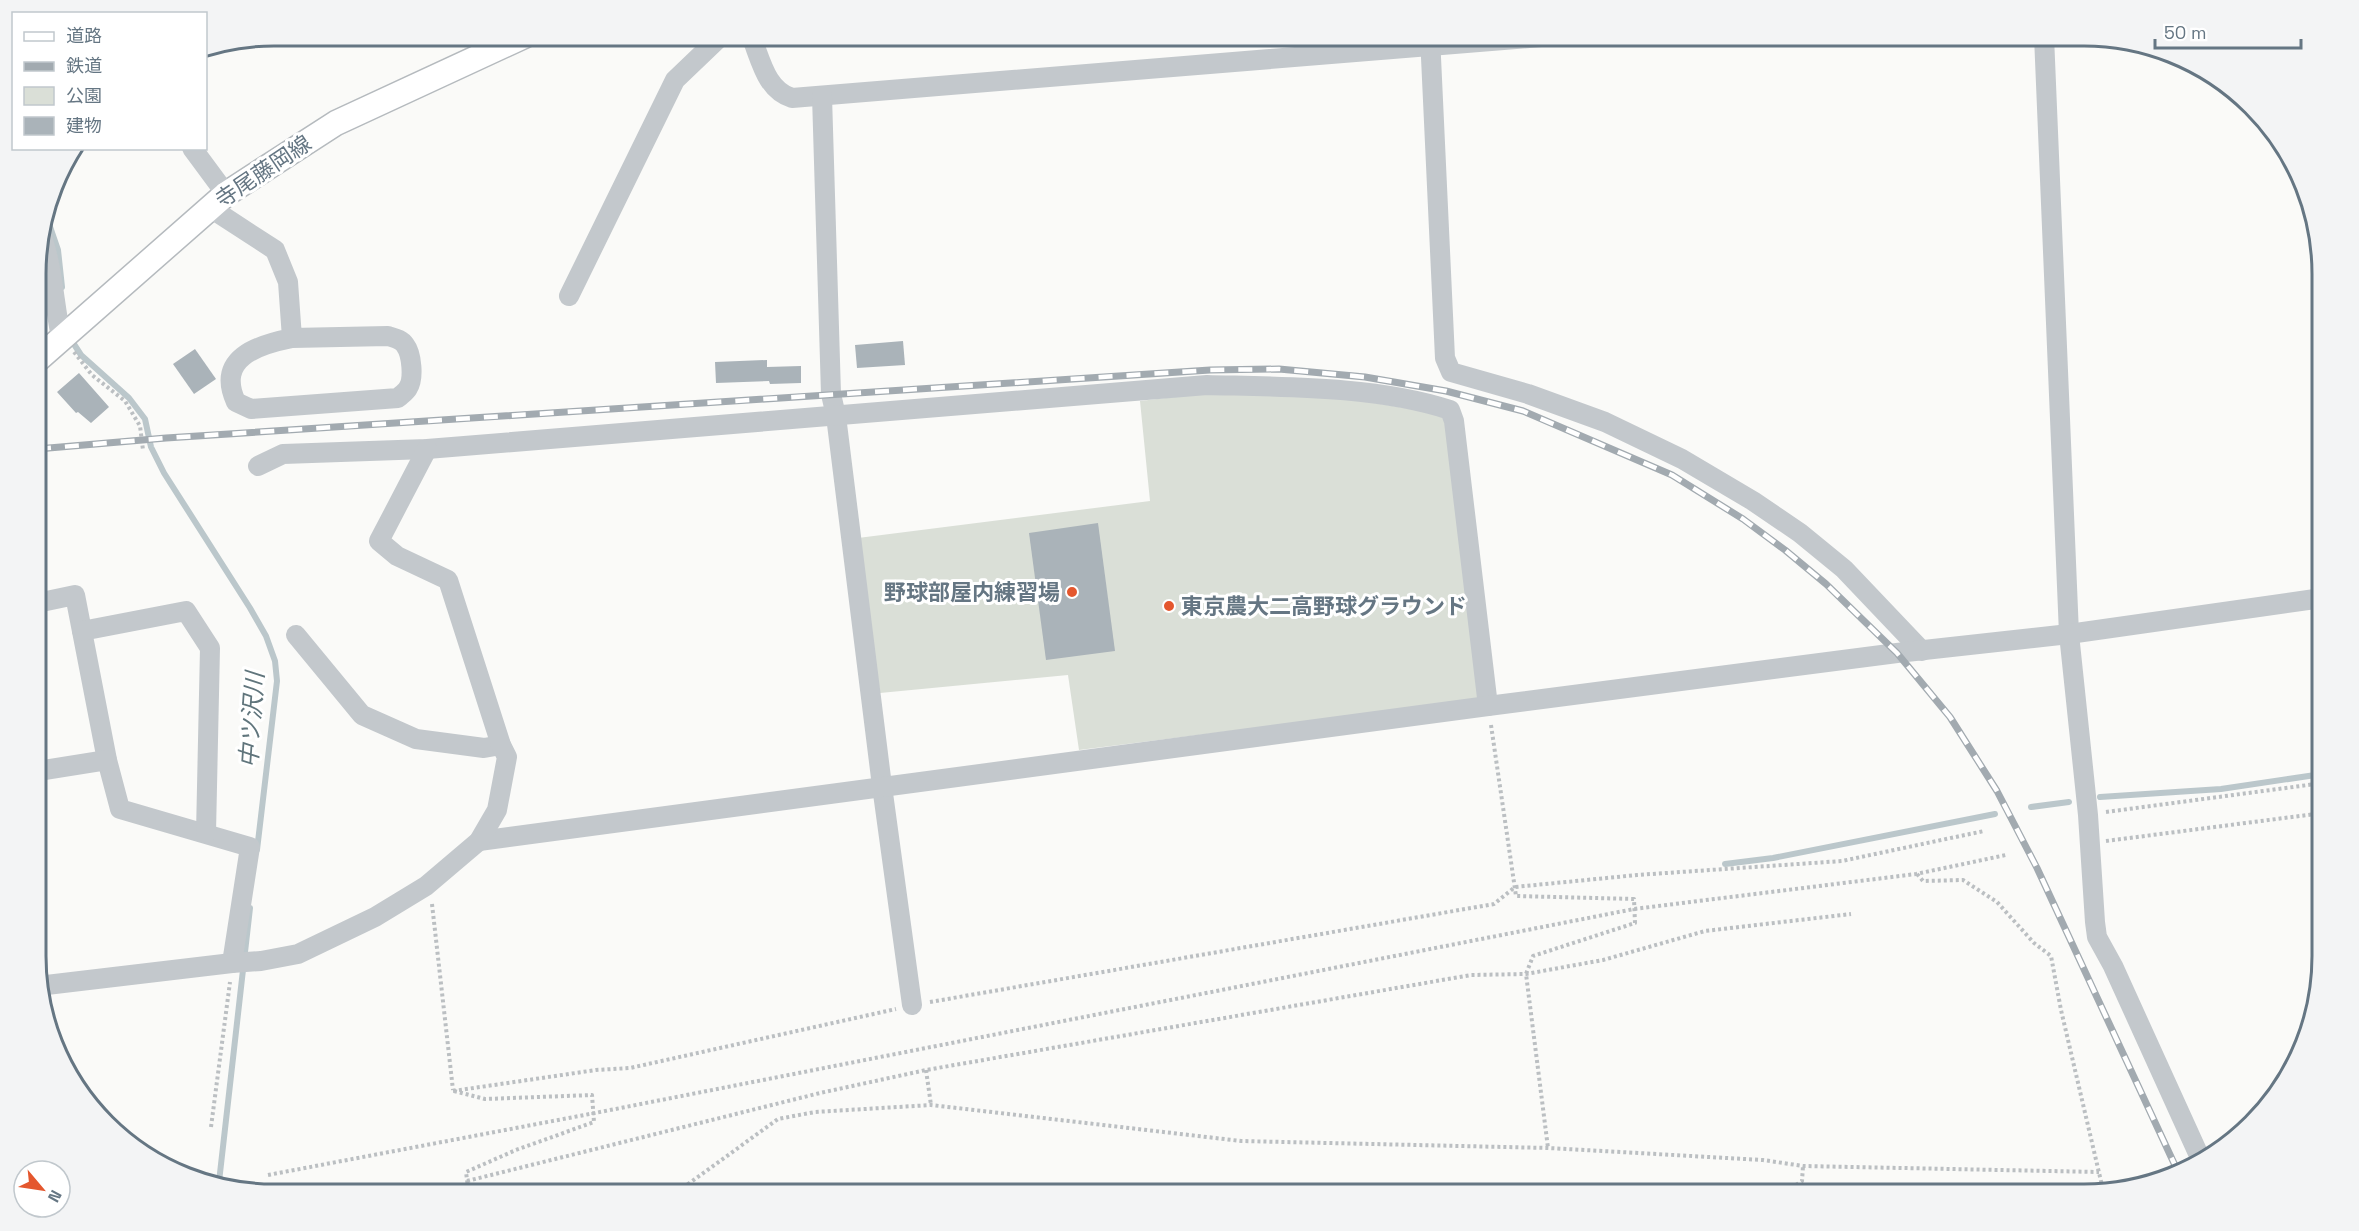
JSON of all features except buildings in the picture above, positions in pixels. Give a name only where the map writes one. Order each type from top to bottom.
[{"type":"main road","name":"寺尾藤岡線","points":[[51,347],[218,201],[336,123],[502,46]]},
{"type":"street","points":[[569,296],[675,80],[711,46]]},
{"type":"street","points":[[755,46],[771,85],[782,94],[792,98],[1375,46]]},
{"type":"street","points":[[1430,46],[1445,358],[1451,372],[1528,394],[1605,422],[1682,459],[1753,501],[1844,569],[1922,651]]},
{"type":"street","points":[[2044,46],[2069,634],[2087,809],[2097,937],[2113,966],[2198,1154]]},
{"type":"street","points":[[822,96],[831,394],[836,416],[912,1005]]},
{"type":"street","points":[[193,150],[218,201],[276,250],[288,282],[292,338]]},
{"type":"street","points":[[47,256],[52,274],[55,308],[51,347]]},
{"type":"street","points":[[388,336],[397,339],[405,345],[409,355],[411,381],[409,388],[398,398],[251,410],[236,402],[231,391],[230,375],[237,363],[249,351],[261,344],[292,338],[388,336]]},
{"type":"street","points":[[258,466],[283,454],[428,449],[1207,385],[1301,388],[1384,396],[1450,411],[1454,421],[1488,706]]},
{"type":"street","points":[[48,985],[261,961],[298,954],[375,917],[426,886],[479,841],[497,810],[507,757],[501,746],[448,580],[397,556],[379,541],[428,449]]},
{"type":"street","points":[[46,601],[75,596],[107,760],[120,809],[250,847],[232,963]]},
{"type":"street","points":[[479,841],[1488,706],[2069,634],[2312,599]]},
{"type":"street","points":[[82,631],[186,611],[210,648],[207,833]]},
{"type":"street","points":[[296,635],[362,715],[416,739],[484,748],[501,746]]},
{"type":"street","points":[[46,770],[107,760]]},
{"type":"path","points":[[51,347],[125,401],[140,426],[143,450]]},
{"type":"path","points":[[1488,706],[1516,896],[1634,899],[1635,923],[1533,956],[1526,974],[1548,1148]]},
{"type":"path","points":[[2087,809],[2312,784]]},
{"type":"path","points":[[2090,843],[2312,814]]},
{"type":"path","points":[[453,1091],[596,1070],[630,1068],[912,1005],[1494,904],[1515,887],[1637,875],[1842,861],[1984,831]]},
{"type":"path","points":[[268,1175],[1634,909],[1916,874],[2006,855]]},
{"type":"path","points":[[1916,874],[1923,881],[1964,880],[1997,902],[2034,943],[2051,956],[2061,1010],[2101,1184]]},
{"type":"path","points":[[426,886],[432,906],[453,1091]]},
{"type":"path","points":[[467,1181],[808,1096],[926,1070],[1471,975],[1526,974],[1603,960],[1705,931],[1851,914]]},
{"type":"path","points":[[211,1127],[232,963]]},
{"type":"path","points":[[926,1070],[931,1105]]},
{"type":"path","points":[[453,1091],[485,1099],[592,1095],[595,1113],[594,1122],[516,1150],[466,1172],[467,1184]]},
{"type":"path","points":[[688,1184],[778,1119],[815,1112],[931,1105],[1241,1141],[1548,1148],[1763,1160],[1803,1166],[2099,1172]]},
{"type":"path","points":[[1798,1184],[1802,1181],[1803,1166]]},
{"type":"green space","name":"東京農大二高野球グラウンド","points":[[1226,391],[1326,395],[1435,413],[1443,418],[1447,428],[1478,700],[1079,750],[1068,675],[880,693],[858,538],[1150,501],[1140,401]]},
{"type":"waterway","name":"中ツ沢川","points":[[51,230],[58,250],[62,287]]},
{"type":"waterway","name":"中ツ沢川","points":[[70,338],[81,355],[129,398],[145,419],[151,447],[164,473],[266,636],[275,661],[277,681],[257,850]]},
{"type":"waterway","points":[[2100,797],[2221,789],[2312,775]]},
{"type":"waterway","points":[[2031,807],[2069,802]]},
{"type":"waterway","points":[[1725,864],[1773,858],[1995,814]]},
{"type":"waterway","name":"中ツ沢川","points":[[219,1178],[250,908]]},
{"type":"railway","points":[[46,448],[166,438],[1210,370],[1279,369],[1365,377],[1446,391],[1523,411],[1672,475],[1743,519],[1826,584],[1897,653],[1950,717],[1997,791],[2037,868],[2175,1166]]},
{"type":"place","name":"野球部屋内練習場","points":[[1072,592]]},
{"type":"place","name":"東京農大二高野球グラウンド","points":[[1169,606]]}]
